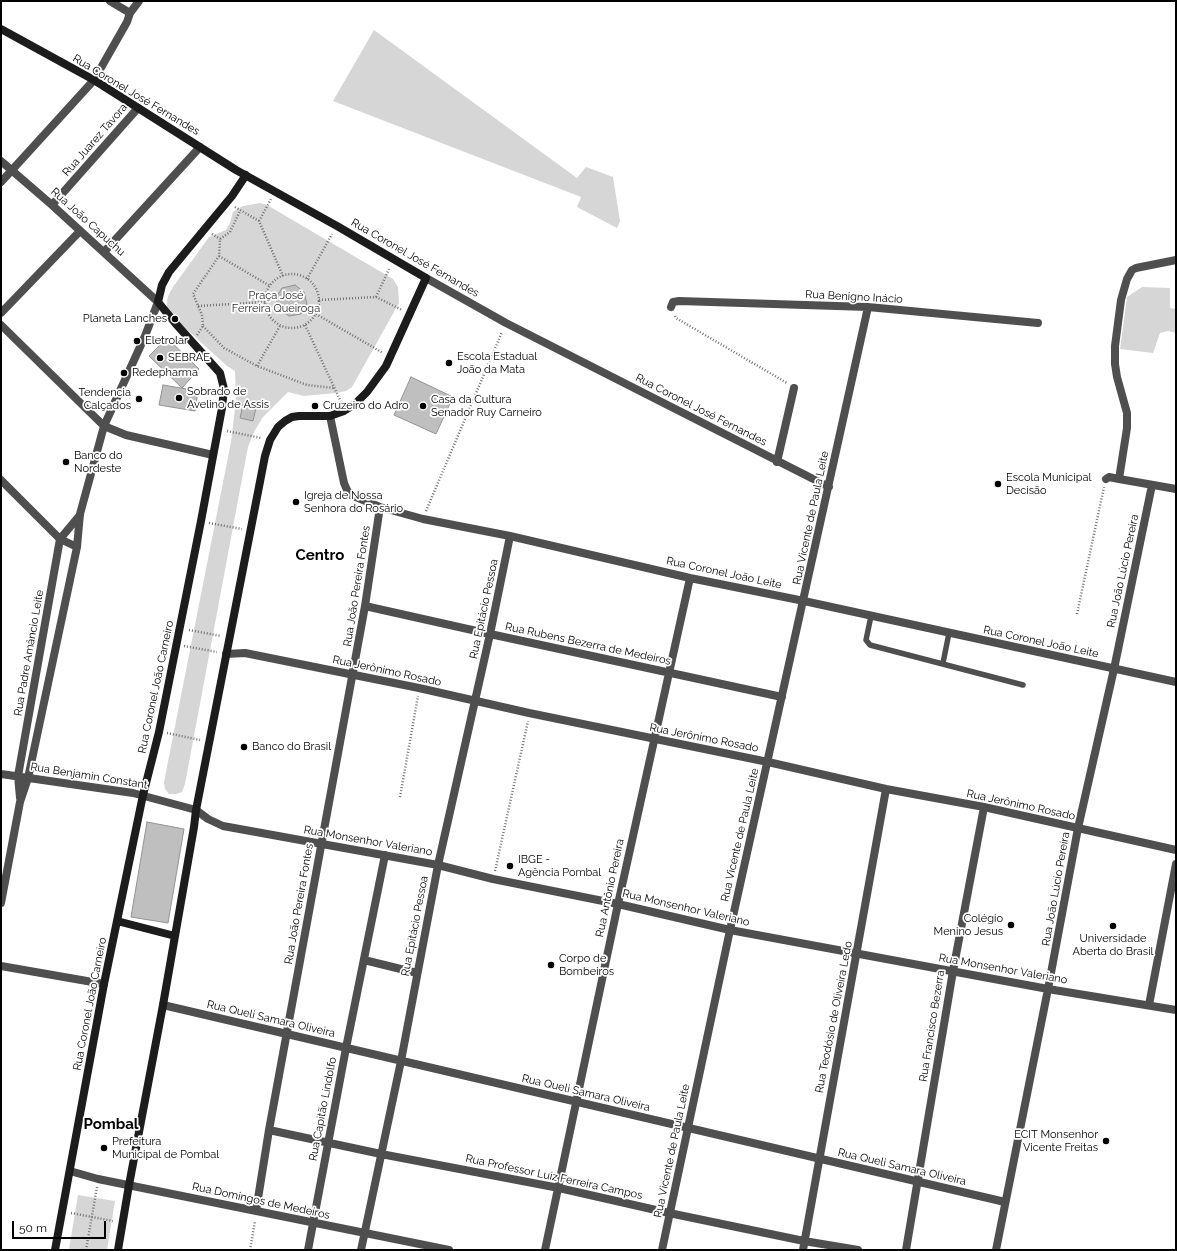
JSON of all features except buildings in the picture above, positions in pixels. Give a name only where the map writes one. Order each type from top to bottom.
[{"type":"main road","name":"Rua Coronel José Fernandes","points":[[1,29],[94,80],[246,175],[426,278]]},
{"type":"main road","points":[[158,302],[162,285],[169,272],[227,202],[246,175]]},
{"type":"main road","points":[[118,1250],[163,1005],[196,810],[262,467],[270,440],[278,427],[285,421],[292,418],[305,416],[330,416],[344,411],[355,404],[367,392],[386,366],[426,278]]},
{"type":"main road","name":"Rua Coronel João Carneiro","points":[[55,1250],[104,984],[143,795],[159,732],[214,455],[224,388],[223,379],[220,373],[158,302]]},
{"type":"main road","points":[[117,921],[175,936]]},
{"type":"street","points":[[110,1],[130,12]]},
{"type":"street","points":[[1,182],[94,80],[130,12],[138,1]]},
{"type":"street","name":"Rua Juarez Tavora","points":[[52,205],[138,108]]},
{"type":"street","points":[[104,252],[200,147]]},
{"type":"street","name":"Rua João Capuchu","points":[[1,161],[147,290],[158,302]]},
{"type":"street","points":[[1,313],[80,231]]},
{"type":"street","points":[[1119,478],[1127,428],[1126,413],[1117,377],[1115,358],[1121,300],[1127,279],[1130,273],[1136,268],[1176,260]]},
{"type":"street","name":"Rua Coronel José Fernandes","points":[[426,278],[506,323],[829,488]]},
{"type":"street","name":"Rua Benigno Inácio","points":[[671,307],[674,302],[678,301],[868,307],[1038,323]]},
{"type":"street","name":"Rua Padre Amâncio Leite","points":[[1,903],[20,802],[28,778],[77,547],[80,514],[104,426],[145,336],[158,302]]},
{"type":"street","name":"Rua Vicente de Paula Leite","points":[[662,1250],[730,930],[868,307]]},
{"type":"street","points":[[1,325],[104,426],[126,435],[214,455]]},
{"type":"street","name":"Rua Coronel José Fernandes","points":[[777,462],[794,388]]},
{"type":"street","name":"Rua Coronel João Leite","points":[[330,416],[344,483],[347,490],[351,495],[380,507],[423,519],[510,536],[690,578],[804,601],[1176,682]]},
{"type":"street","points":[[1106,479],[1109,477],[1119,478],[1176,488]]},
{"type":"street","points":[[1,480],[60,539],[77,547]]},
{"type":"street","name":"Rua João Lúcio Pereira","points":[[996,1250],[1048,989],[1078,828],[1114,669],[1152,485]]},
{"type":"street","name":"Rua João Pereira Fontes","points":[[256,1211],[286,1034],[353,675],[380,507]]},
{"type":"street","name":"Rua Padre Amâncio Leite","points":[[20,802],[18,776],[60,539],[80,514]]},
{"type":"street","name":"Rua Epitácio Pessoa","points":[[360,1250],[401,1061],[438,865],[490,634],[510,536]]},
{"type":"street","name":"Rua Antônio Pereira","points":[[545,1250],[618,904],[690,578]]},
{"type":"street","name":"Rua Rubens Bezerra de Medeiros","points":[[365,606],[782,697]]},
{"type":"street","name":"Rua Jerônimo Rosado","points":[[226,654],[245,653],[419,688],[654,740],[984,807],[1176,850]]},
{"type":"street","name":"Rua Benjamin Constant","points":[[1,774],[143,795],[196,810]]},
{"type":"street","name":"Rua Teodósio de Oliveira Ledo","points":[[803,1250],[886,788]]},
{"type":"street","name":"Rua Francisco Bezerra","points":[[906,1250],[953,970],[984,807]]},
{"type":"street","name":"Rua Monsenhor Valeriano","points":[[196,810],[208,819],[223,826],[438,865],[493,879],[618,904],[730,930],[857,954],[953,970],[1048,989],[1176,1010]]},
{"type":"street","name":"Rua Capitão Lindolfo","points":[[308,1250],[346,1048],[385,855]]},
{"type":"street","points":[[1149,1005],[1176,864]]},
{"type":"street","points":[[364,960],[417,973]]},
{"type":"street","points":[[1,966],[104,984]]},
{"type":"street","name":"Rua Queli Samara Oliveira","points":[[163,1005],[1005,1202]]},
{"type":"street","name":"Rua Professor Luiz Ferreira Campos","points":[[269,1130],[380,1154],[559,1188],[804,1241],[858,1250]]},
{"type":"street","name":"Rua Domingos de Medeiros","points":[[70,1171],[98,1179],[449,1250]]},
{"type":"lane","points":[[871,616],[866,640],[870,644],[1023,685]]},
{"type":"lane","points":[[943,664],[949,633]]},
{"type":"path","points":[[259,221],[275,192]]},
{"type":"path","points":[[227,202],[259,221],[284,276]]},
{"type":"path","points":[[240,211],[230,232],[220,239],[219,256],[193,294],[202,315],[203,326],[224,348],[257,366],[307,385],[334,388]]},
{"type":"path","points":[[307,279],[337,226]]},
{"type":"path","points":[[219,256],[270,286]]},
{"type":"path","points":[[376,297],[394,259]]},
{"type":"path","points":[[296,275],[307,279],[315,288],[319,300],[316,314],[306,325],[293,328],[280,326],[270,316],[265,302],[266,294],[270,286],[276,280],[284,276],[296,275]]},
{"type":"path","points":[[319,300],[376,297],[410,314]]},
{"type":"path","points":[[198,306],[265,302]]},
{"type":"path","points":[[671,307],[676,318],[794,388]]},
{"type":"path","points":[[316,314],[390,357]]},
{"type":"path","points":[[423,519],[506,323]]},
{"type":"path","points":[[306,325],[344,411]]},
{"type":"path","points":[[192,342],[203,326]]},
{"type":"path","points":[[257,366],[280,326]]},
{"type":"path","points":[[218,429],[270,440]]},
{"type":"path","points":[[1076,614],[1106,479]]},
{"type":"path","points":[[201,521],[250,531]]},
{"type":"path","points":[[179,628],[230,638]]},
{"type":"path","points":[[176,644],[226,654]]},
{"type":"path","points":[[400,797],[419,688]]},
{"type":"path","points":[[493,879],[529,713]]},
{"type":"path","points":[[159,732],[210,742]]},
{"type":"path","points":[[86,1250],[98,1179]]},
{"type":"path","points":[[62,1211],[123,1222]]},
{"type":"path","points":[[250,1250],[256,1211]]},
{"type":"green space","points":[[374,30],[577,178],[586,167],[613,177],[620,221],[617,228],[577,207],[581,197],[333,101]]},
{"type":"green space","name":"Praça José Ferreira Queiroga","points":[[260,203],[267,205],[393,279],[398,287],[399,303],[352,387],[346,391],[336,393],[304,396],[288,392],[263,417],[254,432],[248,447],[185,784],[182,792],[169,794],[165,789],[164,782],[231,442],[236,400],[235,371],[227,366],[171,315],[167,307],[167,300],[173,287],[209,237],[226,230],[233,212],[237,209],[243,206]]},
{"type":"green space","points":[[1142,287],[1170,288],[1170,308],[1176,309],[1176,333],[1168,331],[1160,333],[1153,353],[1120,349],[1127,297]]},
{"type":"green space","points":[[78,1195],[115,1201],[107,1250],[69,1249]]},
{"type":"place","name":"Planeta Lanches","points":[[175,319]]},
{"type":"place","name":"Eletrolar","points":[[137,341]]},
{"type":"place","name":"SEBRAE","points":[[160,358]]},
{"type":"place","name":"Escola Estadual João da Mata","points":[[449,363]]},
{"type":"place","name":"Redepharma","points":[[124,373]]},
{"type":"place","name":"Sobrado de Avelino de Assis","points":[[179,398]]},
{"type":"place","name":"Tendencia Calçados","points":[[139,399]]},
{"type":"place","name":"Cruzeiro do Adro","points":[[315,406]]},
{"type":"place","name":"Casa da Cultura Senador Ruy Carneiro","points":[[423,406]]},
{"type":"place","name":"Banco do Nordeste","points":[[66,462]]},
{"type":"place","name":"Escola Municipal Decisão","points":[[998,484]]},
{"type":"place","name":"Igreja de Nossa Senhora do Rosário","points":[[296,502]]},
{"type":"place","name":"Banco do Brasil","points":[[244,747]]},
{"type":"place","name":"IBGE - Agência Pombal","points":[[510,866]]},
{"type":"place","name":"Colégio Menino Jesus","points":[[1011,925]]},
{"type":"place","name":"Universidade Aberta do Brasil","points":[[1113,926]]},
{"type":"place","name":"Corpo de Bombeiros","points":[[551,965]]},
{"type":"place","name":"ECIT Monsenhor Vicente Freitas","points":[[1106,1141]]},
{"type":"place","name":"Prefeitura Municipal de Pombal","points":[[104,1148]]},
{"type":"district","name":"Centro","points":[[320,555]]},
{"type":"district","name":"Pombal","points":[[111,1124]]}]
